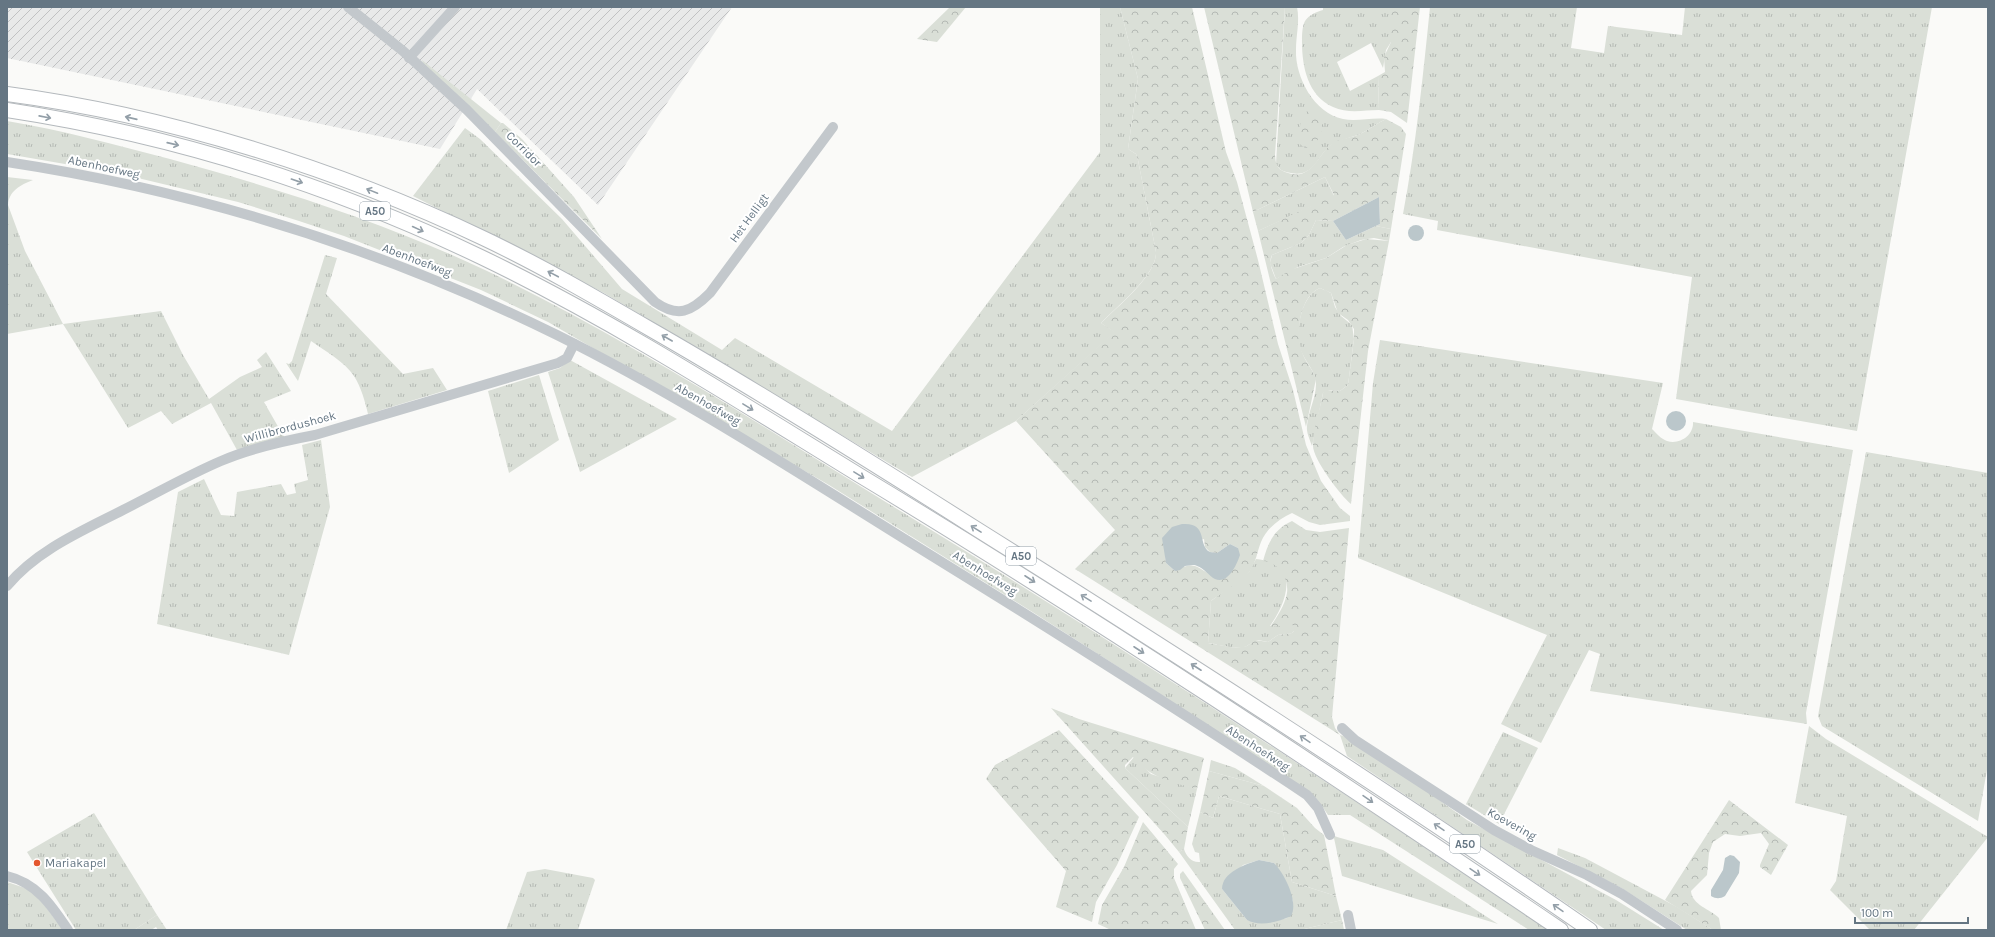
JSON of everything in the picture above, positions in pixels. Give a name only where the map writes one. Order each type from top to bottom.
[{"type":"highway","name":"A50","points":[[7,90],[14,95],[165,125],[250,148],[300,165],[430,215],[529,261],[700,358],[893,476],[1185,660],[1490,861],[1590,930]]},
{"type":"highway","name":"A50","points":[[7,110],[81,124],[177,145],[272,172],[410,225],[483,258],[556,296],[715,387],[1007,564],[1316,765],[1561,930]]},
{"type":"street","name":"Corridor","points":[[348,7],[409,58],[467,110],[655,302],[665,308],[676,311]]},
{"type":"street","points":[[409,58],[455,7]]},
{"type":"street","name":"Het Helligt","points":[[676,311],[691,309],[700,303],[710,293],[833,127]]},
{"type":"street","name":"Abenhoefweg","points":[[7,162],[76,174],[172,195],[226,209],[309,234],[441,283],[499,308],[574,344],[700,413],[1143,688],[1307,795],[1318,808],[1330,835]]},
{"type":"street","name":"Willibrordushoek","points":[[7,586],[33,561],[61,542],[221,460],[273,443],[314,435],[558,363],[567,358],[574,344]]},
{"type":"street","name":"Koevering","points":[[1342,728],[1355,740],[1488,827],[1531,850],[1593,878],[1622,894],[1677,930]]},
{"type":"street","points":[[7,876],[24,882],[43,895],[53,906],[68,930]]},
{"type":"street","points":[[1348,915],[1351,930]]},
{"type":"shaded area","points":[[7,7],[732,7],[598,205],[477,89],[440,149],[7,58]]},
{"type":"shaded area","points":[[1379,197],[1380,224],[1346,240],[1333,221]]},
{"type":"shaded area","points":[[1413,225],[1419,225],[1424,230],[1422,239],[1419,241],[1413,241],[1408,236],[1408,230]]},
{"type":"shaded area","points":[[1676,411],[1683,414],[1686,421],[1683,428],[1676,431],[1669,428],[1666,421],[1669,414]]},
{"type":"shaded area","points":[[1182,524],[1190,524],[1199,530],[1206,549],[1210,552],[1217,553],[1230,544],[1238,548],[1240,555],[1237,563],[1228,576],[1220,580],[1215,579],[1202,568],[1194,565],[1185,566],[1180,570],[1175,571],[1166,563],[1162,538],[1172,527]]},
{"type":"shaded area","points":[[1730,855],[1734,856],[1740,862],[1739,873],[1725,896],[1715,898],[1711,896],[1711,890],[1723,870],[1725,858]]},
{"type":"shaded area","points":[[1259,860],[1274,863],[1286,880],[1293,903],[1291,916],[1269,923],[1252,922],[1247,920],[1222,889],[1223,883],[1230,873],[1242,866]]},
{"type":"green space","points":[[950,7],[966,7],[937,42],[917,39]]},
{"type":"green space","points":[[1100,7],[1120,7],[1138,79],[1128,149],[1136,154],[1138,160],[1156,252],[1155,261],[1135,290],[1101,323],[1115,332],[1016,421],[912,477],[604,293],[413,196],[465,128],[480,139],[562,219],[622,289],[722,350],[735,338],[892,431],[1100,152]]},
{"type":"green space","points":[[1120,7],[1192,7],[1226,152],[1237,182],[1258,260],[1278,344],[1293,390],[1306,445],[1321,481],[1340,508],[1350,516],[1350,521],[1320,525],[1309,522],[1292,513],[1282,518],[1274,525],[1263,537],[1254,564],[1247,575],[1211,601],[1208,643],[1236,648],[1247,646],[1255,640],[1268,642],[1278,635],[1292,633],[1294,631],[1294,625],[1270,627],[1283,606],[1287,593],[1287,587],[1284,577],[1278,568],[1273,564],[1263,561],[1267,548],[1276,532],[1292,521],[1306,530],[1320,532],[1349,528],[1332,717],[1335,728],[1340,735],[1075,569],[1115,530],[1016,421],[1114,332],[1101,323],[1135,290],[1150,271],[1155,261],[1156,252],[1138,160],[1136,154],[1128,149],[1138,79]],"holes":[[[1204,539],[1205,547],[1210,552],[1217,553],[1230,544],[1238,548],[1209,574],[1200,568],[1193,566],[1186,566],[1175,571],[1166,563],[1165,548]]]},
{"type":"green space","points":[[1204,7],[1285,7],[1275,155],[1277,165],[1280,169],[1285,172],[1302,174],[1313,166],[1327,148],[1333,143],[1360,134],[1386,119],[1401,127],[1406,134],[1391,229],[1376,226],[1380,224],[1379,197],[1333,221],[1316,220],[1309,235],[1301,243],[1272,255],[1271,258],[1271,267],[1276,279],[1290,270],[1326,258],[1347,245],[1366,239],[1389,241],[1368,351],[1351,504],[1334,485],[1317,459],[1314,451],[1313,439],[1323,393],[1325,390],[1340,391],[1348,385],[1354,329],[1348,320],[1338,313],[1331,293],[1320,288],[1313,292],[1304,307],[1299,326],[1300,344],[1303,356],[1316,379],[1306,427],[1258,231],[1334,195],[1325,177],[1253,212]]},
{"type":"green space","points":[[1285,7],[1297,7],[1298,18],[1296,44],[1299,71],[1308,92],[1315,102],[1323,109],[1343,119],[1386,119],[1360,134],[1333,144],[1311,168],[1306,172],[1299,174],[1284,171],[1276,164]]},
{"type":"green space","points":[[1323,7],[1391,7],[1391,42],[1386,50],[1383,68],[1371,43],[1337,62],[1350,91],[1378,76],[1379,110],[1350,111],[1339,109],[1324,102],[1312,88],[1305,71],[1303,61],[1303,28],[1305,21],[1313,14],[1323,10]]},
{"type":"green space","points":[[1391,7],[1420,7],[1407,123],[1391,112],[1379,110],[1378,76],[1385,72],[1384,57],[1391,42]]},
{"type":"green space","points":[[1430,7],[1577,7],[1571,48],[1604,53],[1608,26],[1682,35],[1685,7],[1932,7],[1857,431],[1676,399],[1692,277],[1437,230],[1438,221],[1403,214],[1422,85]]},
{"type":"green space","points":[[422,60],[501,123],[495,132],[424,65]]},
{"type":"green space","points":[[1312,108],[1319,111],[1321,116],[1321,134],[1315,143],[1305,148],[1300,144],[1300,124],[1304,115]]},
{"type":"green space","points":[[7,121],[69,133],[129,148],[290,194],[409,237],[485,270],[537,296],[690,382],[1056,607],[1303,767],[1548,930],[1529,930],[1350,815],[1328,815],[1322,806],[1145,684],[1034,613],[829,485],[548,322],[481,290],[344,236],[238,202],[117,173],[7,154]]},
{"type":"green space","points":[[501,123],[503,123],[522,139],[574,197],[602,239],[495,132]]},
{"type":"green space","points":[[7,177],[33,180],[24,184],[13,192],[10,196],[8,205],[25,251],[63,324],[7,334]]},
{"type":"green space","points":[[1325,177],[1334,196],[1258,231],[1253,212]]},
{"type":"green space","points":[[1316,220],[1333,221],[1346,240],[1376,226],[1391,229],[1389,241],[1374,238],[1361,240],[1343,247],[1326,258],[1298,267],[1276,279],[1270,263],[1272,255],[1301,243],[1309,235]]},
{"type":"green space","points":[[325,255],[337,258],[326,294],[403,374],[433,368],[447,390],[368,414],[361,389],[354,376],[334,357],[311,341],[298,381],[286,363],[289,364],[292,361]]},
{"type":"green space","points":[[1320,288],[1331,293],[1335,307],[1341,316],[1352,325],[1354,339],[1348,385],[1340,391],[1330,390],[1323,393],[1312,446],[1307,428],[1315,394],[1316,380],[1302,353],[1299,327],[1303,307],[1313,292]]},
{"type":"green space","points":[[161,311],[183,355],[209,399],[240,377],[262,367],[257,360],[266,352],[291,391],[264,402],[284,437],[237,450],[211,403],[172,424],[161,411],[128,428],[63,324]]},
{"type":"green space","points":[[1380,340],[1663,383],[1652,429],[1667,441],[1677,442],[1685,438],[1689,435],[1693,427],[1693,422],[1853,450],[1806,713],[1807,724],[1590,691],[1600,654],[1589,650],[1541,743],[1501,724],[1547,635],[1358,558],[1373,383]]},
{"type":"green space","points":[[570,360],[677,419],[580,472],[548,372],[560,368]]},
{"type":"green space","points":[[539,375],[559,440],[509,473],[488,391]]},
{"type":"green space","points":[[321,440],[330,507],[289,655],[157,624],[178,492],[204,479],[221,515],[234,516],[237,492],[281,484],[287,495],[296,493],[294,484],[308,480],[302,445]]},
{"type":"green space","points":[[1866,452],[1988,473],[1988,764],[1978,821],[1822,726],[1818,716]]},
{"type":"green space","points":[[1256,559],[1272,562],[1280,568],[1285,575],[1286,592],[1279,611],[1270,626],[1291,624],[1294,625],[1294,631],[1292,633],[1278,635],[1268,642],[1258,640],[1240,648],[1208,643],[1211,601],[1249,572]]},
{"type":"green space","points":[[1051,708],[1079,719],[1204,758],[1197,789],[1171,782],[1146,770],[1133,757],[1125,765],[1125,768],[1188,827],[1184,849],[1179,852]]},
{"type":"green space","points":[[1809,726],[1826,739],[1988,837],[1914,930],[1870,930],[1830,890],[1836,881],[1847,816],[1795,803]]},
{"type":"green space","points":[[1059,730],[1139,817],[1117,865],[1096,902],[1092,922],[1056,907],[1066,871],[986,779],[995,765]]},
{"type":"green space","points":[[1503,732],[1538,748],[1499,824],[1466,804]]},
{"type":"green space","points":[[1340,735],[1355,740],[1467,820],[1616,900],[1664,930],[1606,930],[1347,756]]},
{"type":"green space","points":[[1134,757],[1151,774],[1197,789],[1188,827],[1125,768]]},
{"type":"green space","points":[[1211,760],[1235,768],[1264,786],[1209,771]]},
{"type":"green space","points":[[1209,771],[1264,786],[1297,808],[1315,828],[1324,835],[1336,896],[1292,882],[1280,814],[1219,796],[1213,818],[1200,812]]},
{"type":"green space","points":[[1219,796],[1280,814],[1292,882],[1336,896],[1342,920],[1300,930],[1235,930],[1179,852],[1184,849],[1190,858],[1194,861],[1200,862],[1199,853],[1195,852],[1192,844],[1200,812],[1213,818]],"holes":[[[1259,860],[1274,863],[1284,879],[1293,901],[1287,918],[1266,923],[1247,920],[1222,889],[1243,865]]]},
{"type":"green space","points":[[1729,800],[1788,845],[1771,875],[1760,867],[1769,844],[1761,833],[1740,836],[1725,834],[1713,842],[1709,853],[1707,875],[1691,891],[1692,896],[1698,903],[1719,918],[1721,930],[1713,930],[1665,900]]},
{"type":"green space","points":[[94,813],[157,915],[134,930],[76,930],[27,852]]},
{"type":"green space","points":[[1143,822],[1178,864],[1174,869],[1174,878],[1196,930],[1111,930],[1098,924],[1102,905],[1124,867]]},
{"type":"green space","points":[[1330,835],[1383,850],[1498,924],[1342,876],[1334,838]]},
{"type":"green space","points":[[1558,848],[1585,858],[1677,907],[1713,930],[1687,930],[1623,889],[1557,855]]},
{"type":"green space","points":[[545,869],[593,878],[595,880],[578,930],[506,930],[527,872]]},
{"type":"green space","points":[[1183,871],[1225,930],[1205,930],[1180,878],[1180,874]]},
{"type":"green space","points":[[7,882],[34,891],[63,930],[7,930]]},
{"type":"green space","points":[[157,915],[167,930],[158,930],[156,927],[151,930],[134,930]]},
{"type":"green space","points":[[1342,920],[1344,930],[1300,930]]},
{"type":"place","name":"Mariakapel","points":[[37,863]]}]
